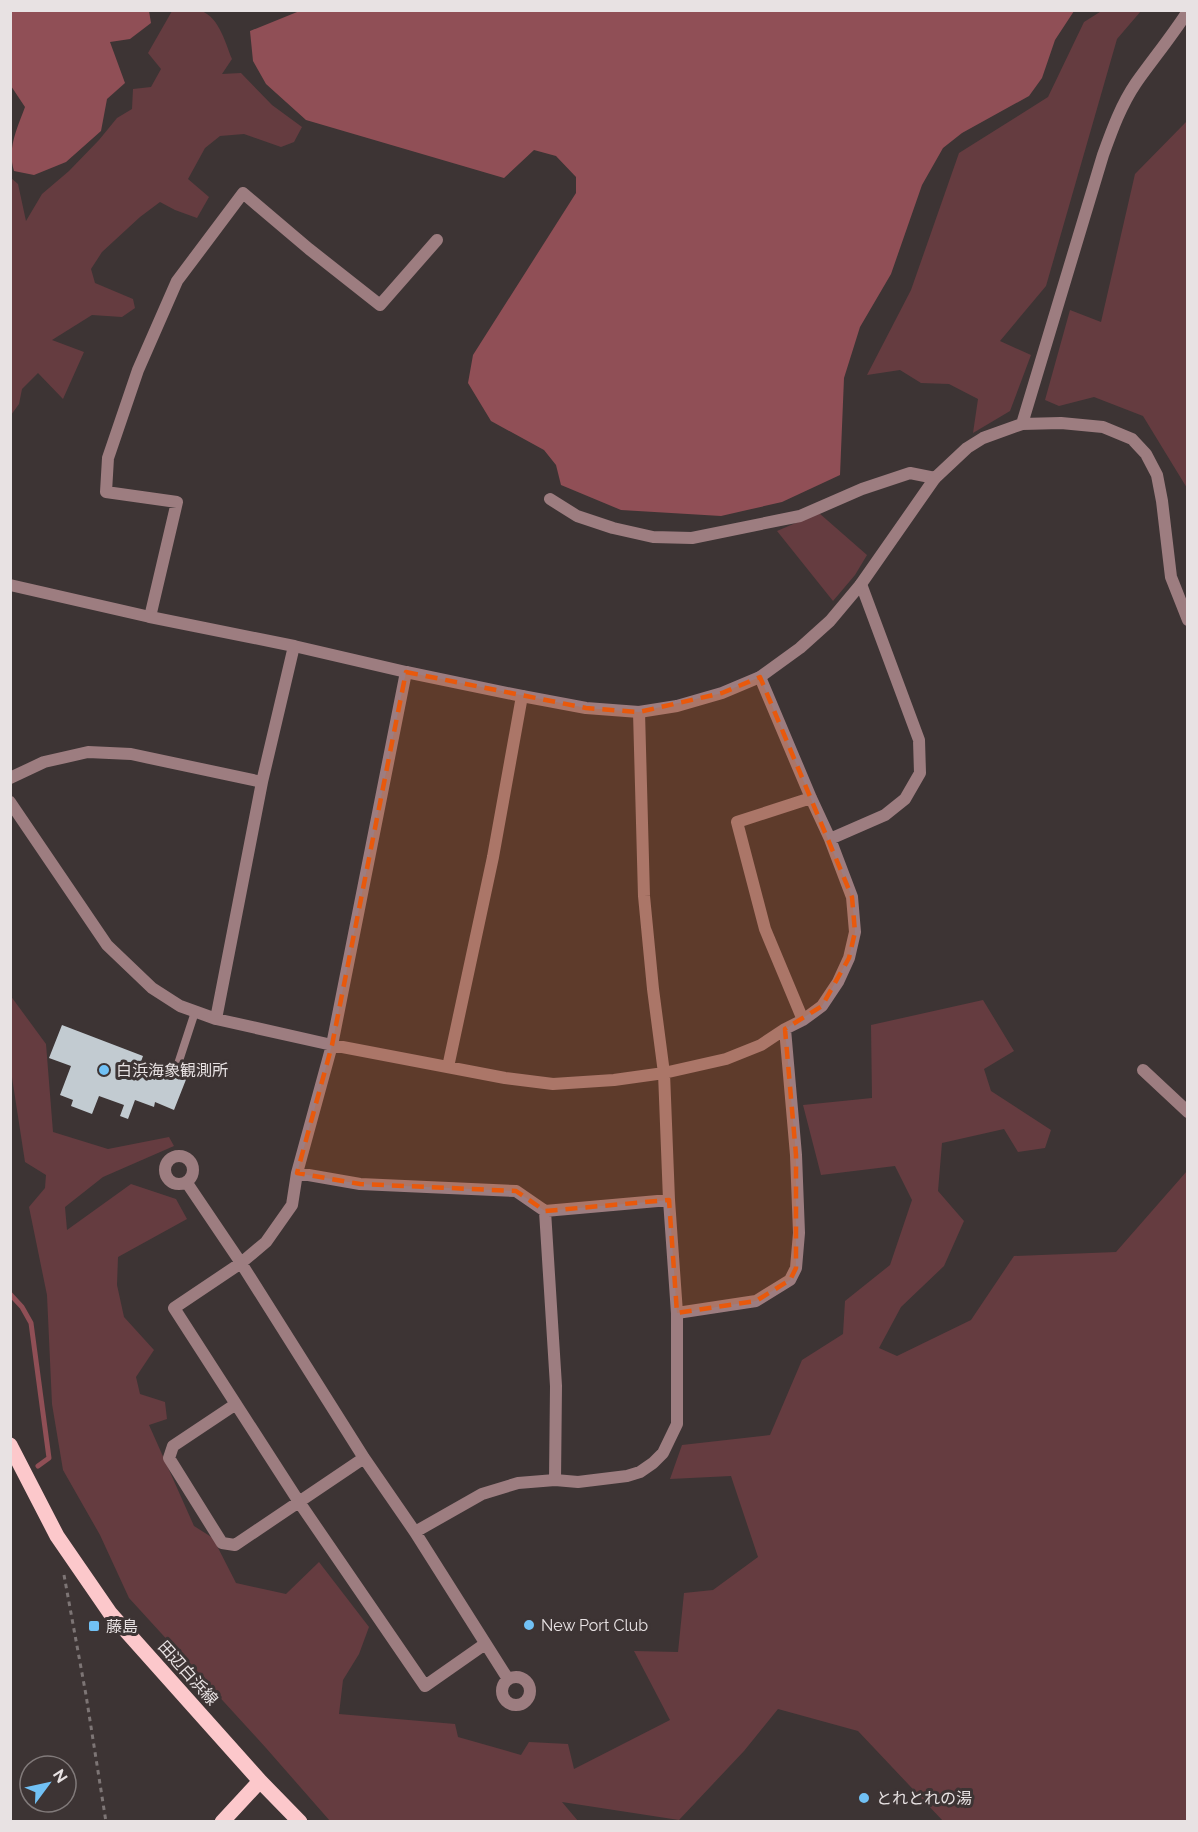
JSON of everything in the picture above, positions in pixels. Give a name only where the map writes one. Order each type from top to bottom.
[{"type":"main road","name":"田辺白浜線","points":[[12,1452],[57,1536],[110,1613],[260,1781],[300,1821]]},
{"type":"main road","points":[[222,1821],[260,1781]]},
{"type":"street","points":[[1022,424],[1103,155],[1119,115],[1135,84],[1188,11]]},
{"type":"street","points":[[150,617],[177,502],[106,492],[108,458],[138,370],[177,281],[243,193],[380,305],[437,240]]},
{"type":"street","points":[[10,585],[522,696],[586,708],[639,712],[677,706],[711,697],[760,677],[800,648],[830,621],[861,584],[934,478],[968,448],[983,438],[1022,424],[1061,423],[1103,427],[1132,439],[1146,454],[1159,483],[1171,577],[1188,620]]},
{"type":"street","points":[[550,499],[578,516],[613,528],[653,537],[692,538],[800,516],[862,489],[910,473],[934,478]]},
{"type":"street","points":[[830,839],[885,814],[905,799],[920,773],[920,740],[861,584]]},
{"type":"street","points":[[216,1019],[262,782],[294,646]]},
{"type":"street","points":[[406,672],[332,1045],[297,1173],[292,1205],[266,1242],[241,1263],[174,1308],[299,1502],[425,1686],[485,1644]]},
{"type":"street","points":[[10,802],[107,945],[152,988],[180,1006],[216,1019],[332,1045],[505,1078],[553,1084],[614,1080],[664,1073],[726,1059],[761,1045],[803,1020],[822,1006],[838,982],[849,958],[855,932],[852,897],[830,839],[760,677]]},
{"type":"street","points":[[448,1067],[493,857],[522,696]]},
{"type":"street","points":[[415,1532],[482,1494],[518,1483],[555,1480],[578,1482],[627,1476],[647,1467],[663,1453],[677,1424],[677,1313],[669,1200],[664,1073],[644,896],[639,712]]},
{"type":"street","points":[[10,778],[45,762],[88,752],[131,754],[262,782]]},
{"type":"street","points":[[803,1020],[765,929],[737,822],[811,798]]},
{"type":"street","points":[[677,1313],[756,1301],[790,1280],[796,1268],[800,1233],[785,1029]]},
{"type":"street","points":[[1143,1070],[1188,1112]]},
{"type":"street","points":[[297,1173],[360,1184],[516,1191],[545,1210],[669,1200]]},
{"type":"street","points":[[187,1183],[241,1263],[364,1458],[415,1532],[508,1679]]},
{"type":"street","points":[[545,1210],[556,1386],[555,1480]]},
{"type":"street","points":[[236,1404],[173,1446],[169,1458],[222,1543],[235,1545],[364,1458]]},
{"type":"lane","points":[[177,1067],[195,1012]]},
{"type":"path","points":[[63,1570],[106,1821]]},
{"type":"highlighted area","points":[[406,672],[586,708],[639,712],[722,693],[760,677],[852,897],[855,932],[849,958],[822,1006],[785,1029],[796,1155],[796,1268],[790,1280],[756,1301],[677,1313],[669,1200],[545,1211],[516,1191],[360,1184],[297,1173],[332,1045]]},
{"type":"shaded area","points":[[11,10],[149,11],[151,23],[130,39],[110,42],[125,83],[107,99],[101,131],[66,162],[34,175],[14,171],[12,163],[12,146],[25,107],[11,86]]},
{"type":"shaded area","points":[[197,10],[210,17],[220,29],[232,59],[222,74],[241,73],[272,105],[302,127],[294,142],[281,147],[244,134],[220,136],[205,148],[188,179],[209,197],[197,218],[160,202],[102,252],[91,269],[95,283],[133,299],[135,308],[122,317],[92,315],[52,340],[84,352],[63,399],[38,373],[22,389],[19,404],[11,415],[11,178],[18,184],[26,221],[42,194],[69,171],[117,118],[132,109],[133,89],[151,87],[161,69],[148,53],[172,11]]},
{"type":"shaded area","points":[[302,10],[1074,11],[1055,40],[1042,78],[1029,96],[962,133],[943,148],[922,185],[891,274],[860,327],[844,378],[840,475],[782,502],[721,516],[621,510],[561,485],[556,465],[544,450],[491,421],[468,383],[473,355],[576,193],[576,177],[556,156],[534,150],[504,178],[306,120],[266,84],[253,61],[250,31]]},
{"type":"shaded area","points":[[1103,10],[1141,11],[1117,39],[1046,286],[1000,341],[1031,355],[1010,411],[973,433],[978,399],[949,384],[921,383],[900,370],[867,375],[911,290],[959,153],[1048,97],[1084,22]]},
{"type":"shaded area","points":[[1187,121],[1187,488],[1143,416],[1094,397],[1059,406],[1045,400],[1070,310],[1101,322],[1135,174]]},
{"type":"shaded area","points":[[819,513],[867,555],[855,575],[833,601],[777,531]]},
{"type":"shaded area","points":[[10,995],[46,1044],[53,1132],[108,1149],[169,1137],[174,1146],[103,1177],[65,1207],[67,1230],[131,1184],[176,1199],[187,1219],[118,1257],[117,1285],[124,1317],[154,1350],[136,1377],[140,1394],[165,1402],[167,1419],[149,1425],[194,1526],[213,1538],[236,1583],[286,1594],[319,1562],[369,1627],[359,1654],[343,1680],[339,1714],[455,1724],[458,1737],[521,1755],[529,1742],[568,1744],[574,1769],[670,1720],[634,1651],[678,1652],[684,1593],[713,1590],[758,1557],[731,1476],[670,1479],[682,1445],[770,1435],[802,1360],[843,1334],[845,1301],[890,1265],[912,1200],[895,1166],[821,1175],[803,1105],[872,1098],[871,1025],[983,1000],[1014,1051],[984,1069],[991,1091],[1051,1130],[1045,1148],[1018,1152],[1004,1129],[942,1143],[938,1191],[964,1221],[944,1266],[901,1307],[879,1348],[897,1356],[971,1320],[1014,1256],[1116,1252],[1187,1171],[1187,1821],[943,1821],[858,1731],[778,1709],[744,1751],[679,1820],[562,1802],[578,1821],[330,1821],[129,1598],[100,1535],[63,1470],[52,1404],[47,1295],[29,1207],[45,1188],[46,1175],[25,1162],[11,1071]]},
{"type":"building","name":"白浜海象観測所","points":[[62,1025],[143,1056],[137,1073],[155,1080],[160,1067],[187,1077],[174,1110],[155,1102],[154,1107],[135,1100],[128,1119],[120,1116],[124,1105],[99,1096],[92,1114],[71,1106],[73,1100],[60,1095],[71,1066],[49,1058]]},
{"type":"waterway","points":[[10,1294],[22,1307],[31,1323],[49,1458],[38,1466]]},
{"type":"place","name":"白浜海象観測所","points":[[104,1070]]},
{"type":"place","name":"New Port Club","points":[[529,1625]]},
{"type":"place","name":"藤島","points":[[94,1626]]},
{"type":"place","name":"とれとれの湯","points":[[864,1798]]}]
